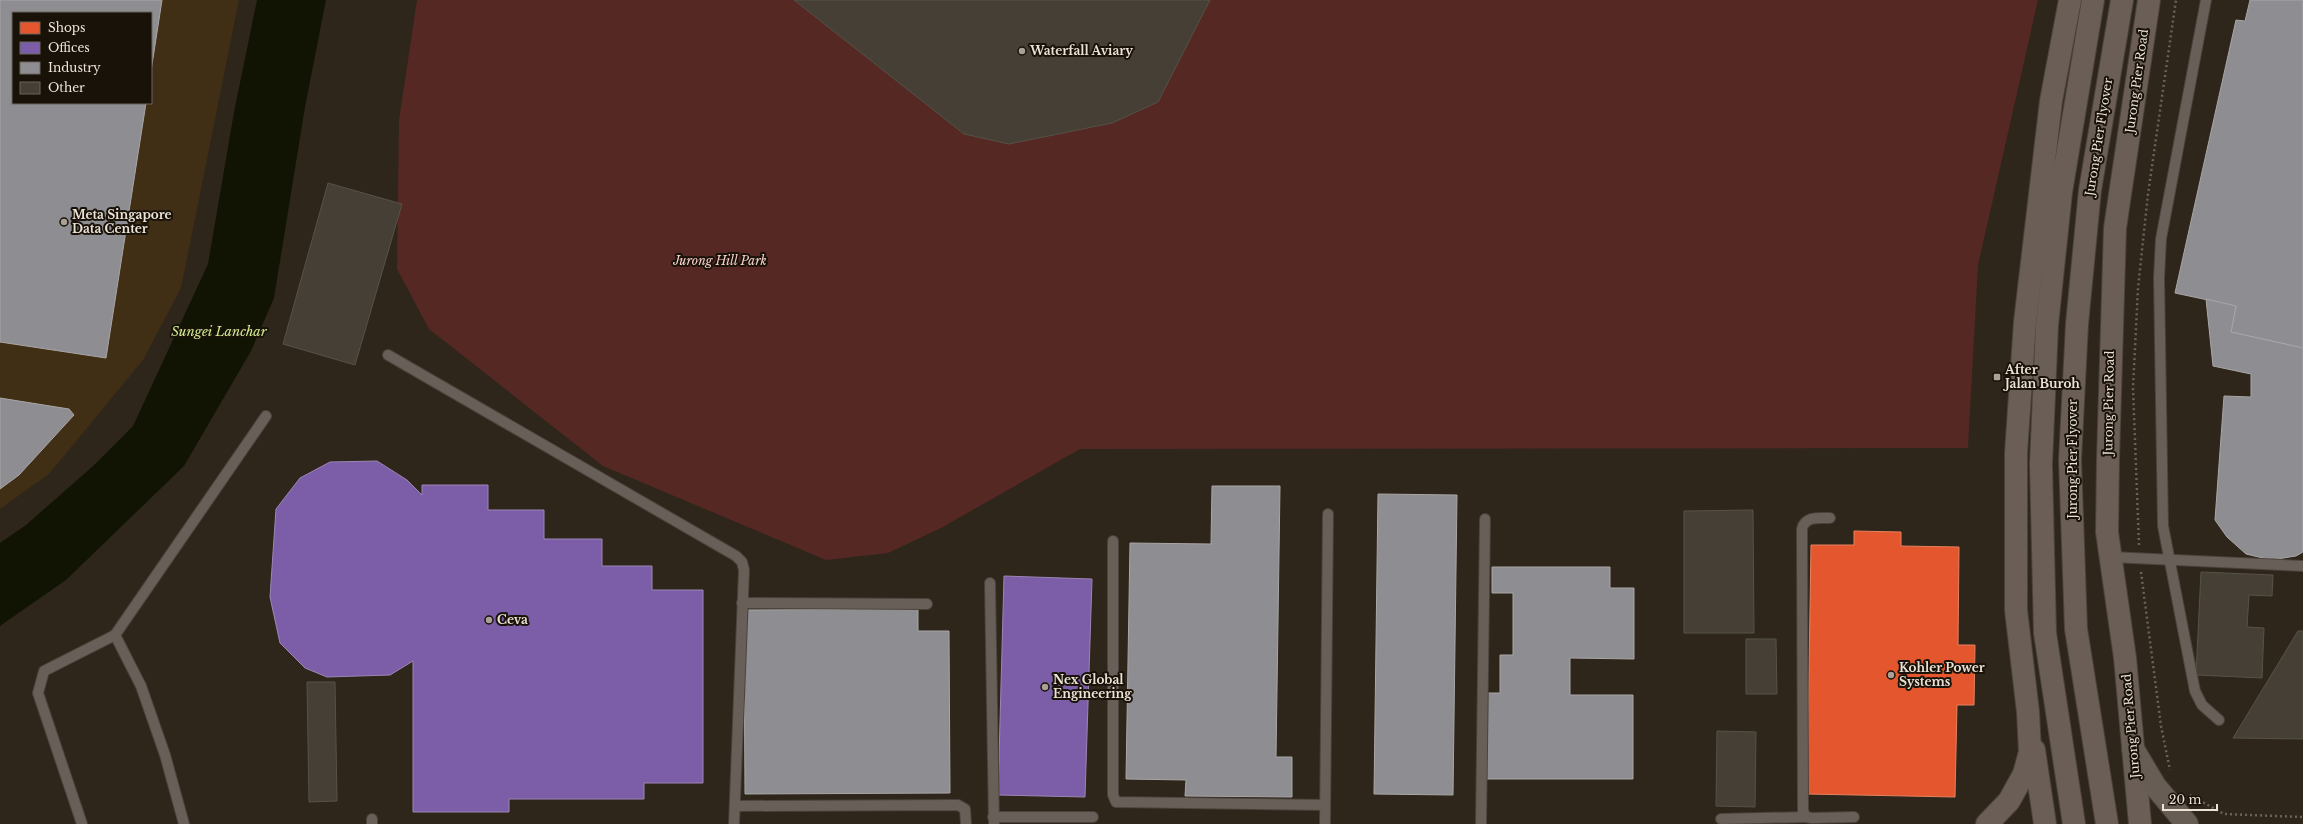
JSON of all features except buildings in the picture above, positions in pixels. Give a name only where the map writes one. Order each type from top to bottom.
[{"type":"highway","points":[[2133,750],[2155,786],[2186,824]]},
{"type":"main road","points":[[2045,824],[2028,712],[2016,610],[2016,453],[2026,314],[2051,101],[2070,0]]},
{"type":"main road","points":[[2074,824],[2045,633],[2041,464],[2047,325],[2061,192],[2093,0]]},
{"type":"main road","name":"Jurong Pier Flyover","points":[[2107,824],[2076,629],[2070,460],[2077,324],[2090,190],[2122,0]]},
{"type":"main road","name":"Jurong Pier Road","points":[[2135,819],[2133,750],[2125,658],[2107,532],[2108,459],[2115,228],[2149,0]]},
{"type":"main road","points":[[1987,824],[2009,801],[2024,774],[2030,752],[2028,712]]},
{"type":"lane","points":[[2206,0],[2161,239],[2159,278],[2163,526],[2195,691],[2202,705],[2219,720]]},
{"type":"lane","points":[[388,355],[736,556],[742,562],[744,570],[734,824]]},
{"type":"lane","points":[[82,824],[38,693],[44,670],[115,635],[266,416]]},
{"type":"lane","points":[[1325,824],[1328,514]]},
{"type":"lane","points":[[1806,817],[1803,811],[1802,749],[1802,529],[1806,521],[1812,518],[1830,518]]},
{"type":"lane","points":[[1481,824],[1485,519]]},
{"type":"lane","points":[[1113,541],[1113,795],[1116,802],[1325,805]]},
{"type":"lane","points":[[2111,557],[2170,558],[2303,566]]},
{"type":"lane","points":[[990,583],[993,820],[1093,817]]},
{"type":"lane","points":[[742,603],[927,604]]},
{"type":"lane","points":[[115,635],[141,686],[165,755],[184,824]]},
{"type":"lane","points":[[735,806],[958,805],[965,809],[966,824]]},
{"type":"lane","points":[[1721,820],[1854,817]]},
{"type":"shaded area","points":[[0,0],[239,0],[181,288],[143,360],[49,474],[0,509]]},
{"type":"green space","name":"Jurong Hill Park","points":[[417,0],[794,0],[964,134],[1009,144],[1112,123],[1158,102],[1210,0],[2038,0],[1978,265],[1968,448],[1080,449],[941,528],[888,553],[826,560],[603,466],[429,329],[397,269],[399,120]]},
{"type":"water","name":"Sungei Lanchar","points":[[257,0],[326,0],[305,107],[274,298],[251,351],[184,466],[66,580],[0,626],[0,543],[26,525],[92,467],[133,426],[208,264],[234,112]]},
{"type":"place","name":"Waterfall Aviary","points":[[1022,51]]},
{"type":"place","name":"Meta Singapore Data Center","points":[[64,222]]},
{"type":"place","name":"After Jalan Buroh","points":[[1997,377]]},
{"type":"place","name":"Ceva","points":[[489,620]]},
{"type":"place","name":"Kohler Power Systems","points":[[1891,675]]},
{"type":"place","name":"Nex Global Engineering","points":[[1045,687]]}]
